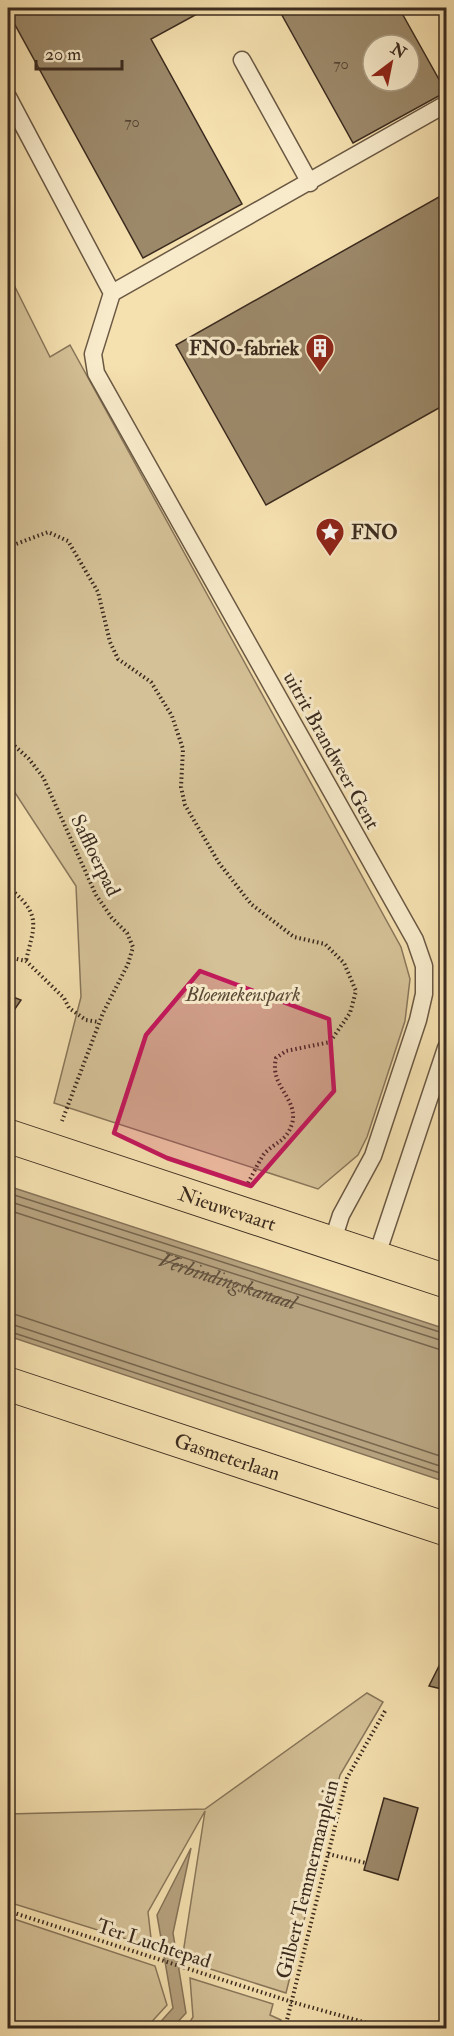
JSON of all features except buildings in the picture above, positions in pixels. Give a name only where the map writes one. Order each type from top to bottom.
[{"type":"main road","name":"Nieuwevaart","points":[[8,1136],[447,1281]]},
{"type":"main road","name":"Gasmeterlaan","points":[[8,1384],[447,1529]]},
{"type":"lane","points":[[242,60],[310,183]]},
{"type":"lane","points":[[8,97],[112,293],[447,104]]},
{"type":"lane","name":"uitrit Brandweer Gent","points":[[112,293],[93,354],[96,373],[415,940],[424,966],[424,994],[418,1020],[374,1156],[341,1215],[332,1243]]},
{"type":"lane","points":[[376,1258],[447,1048]]},
{"type":"path","points":[[8,548],[48,532],[68,541],[98,592],[110,642],[118,658],[151,682],[172,716],[183,749],[181,787],[185,805],[219,863],[251,904],[294,937],[325,944],[338,956],[344,963],[356,992],[350,1013],[330,1042],[286,1051],[276,1058],[273,1069],[277,1082],[293,1109],[292,1122],[285,1139],[265,1153],[248,1182],[236,1211]]},
{"type":"path","name":"Saffloerpad","points":[[8,741],[29,759],[43,777],[96,895],[112,918],[127,933],[133,947],[128,964],[99,1022],[62,1121]]},
{"type":"path","points":[[15,893],[28,904],[34,920],[26,961]]},
{"type":"path","points":[[8,957],[26,961],[64,998],[69,1008],[86,1020],[99,1022]]},
{"type":"path","name":"Gilbert Temmermanplein","points":[[385,1711],[347,1778],[292,2002],[386,2028]]},
{"type":"path","points":[[328,1854],[366,1863]]},
{"type":"path","name":"Ter Luchtepad","points":[[8,1911],[292,2002]]},
{"type":"path","points":[[285,2028],[292,2002]]},
{"type":"highlighted area","points":[[200,971],[329,1019],[334,1091],[251,1186],[167,1158],[114,1133],[146,1035]]},
{"type":"green space","name":"Bloemekenspark","points":[[8,273],[50,357],[70,345],[401,947],[410,979],[405,1021],[367,1137],[358,1155],[318,1189],[54,1103],[81,997],[76,886],[8,782]]},
{"type":"green space","points":[[367,1693],[383,1702],[340,1775],[286,1993],[182,1960],[205,1811],[148,1912],[152,1947],[8,1902],[8,1814],[205,1809]]},
{"type":"green space","points":[[8,1917],[155,1966],[167,2005],[146,2028],[8,2028]]},
{"type":"green space","points":[[190,1978],[273,2004],[270,2015],[281,2020],[278,2028],[186,2028],[193,2017]]},
{"type":"water","name":"Verbindingskanaal","points":[[8,1186],[446,1329],[446,1482],[8,1336]]},
{"type":"water","points":[[191,1848],[173,1933],[186,2013],[172,2028],[155,2028],[173,2008],[157,1915]]},
{"type":"place","name":"FNO-fabriek","points":[[320,374]]},
{"type":"place","name":"FNO","points":[[330,558]]}]
